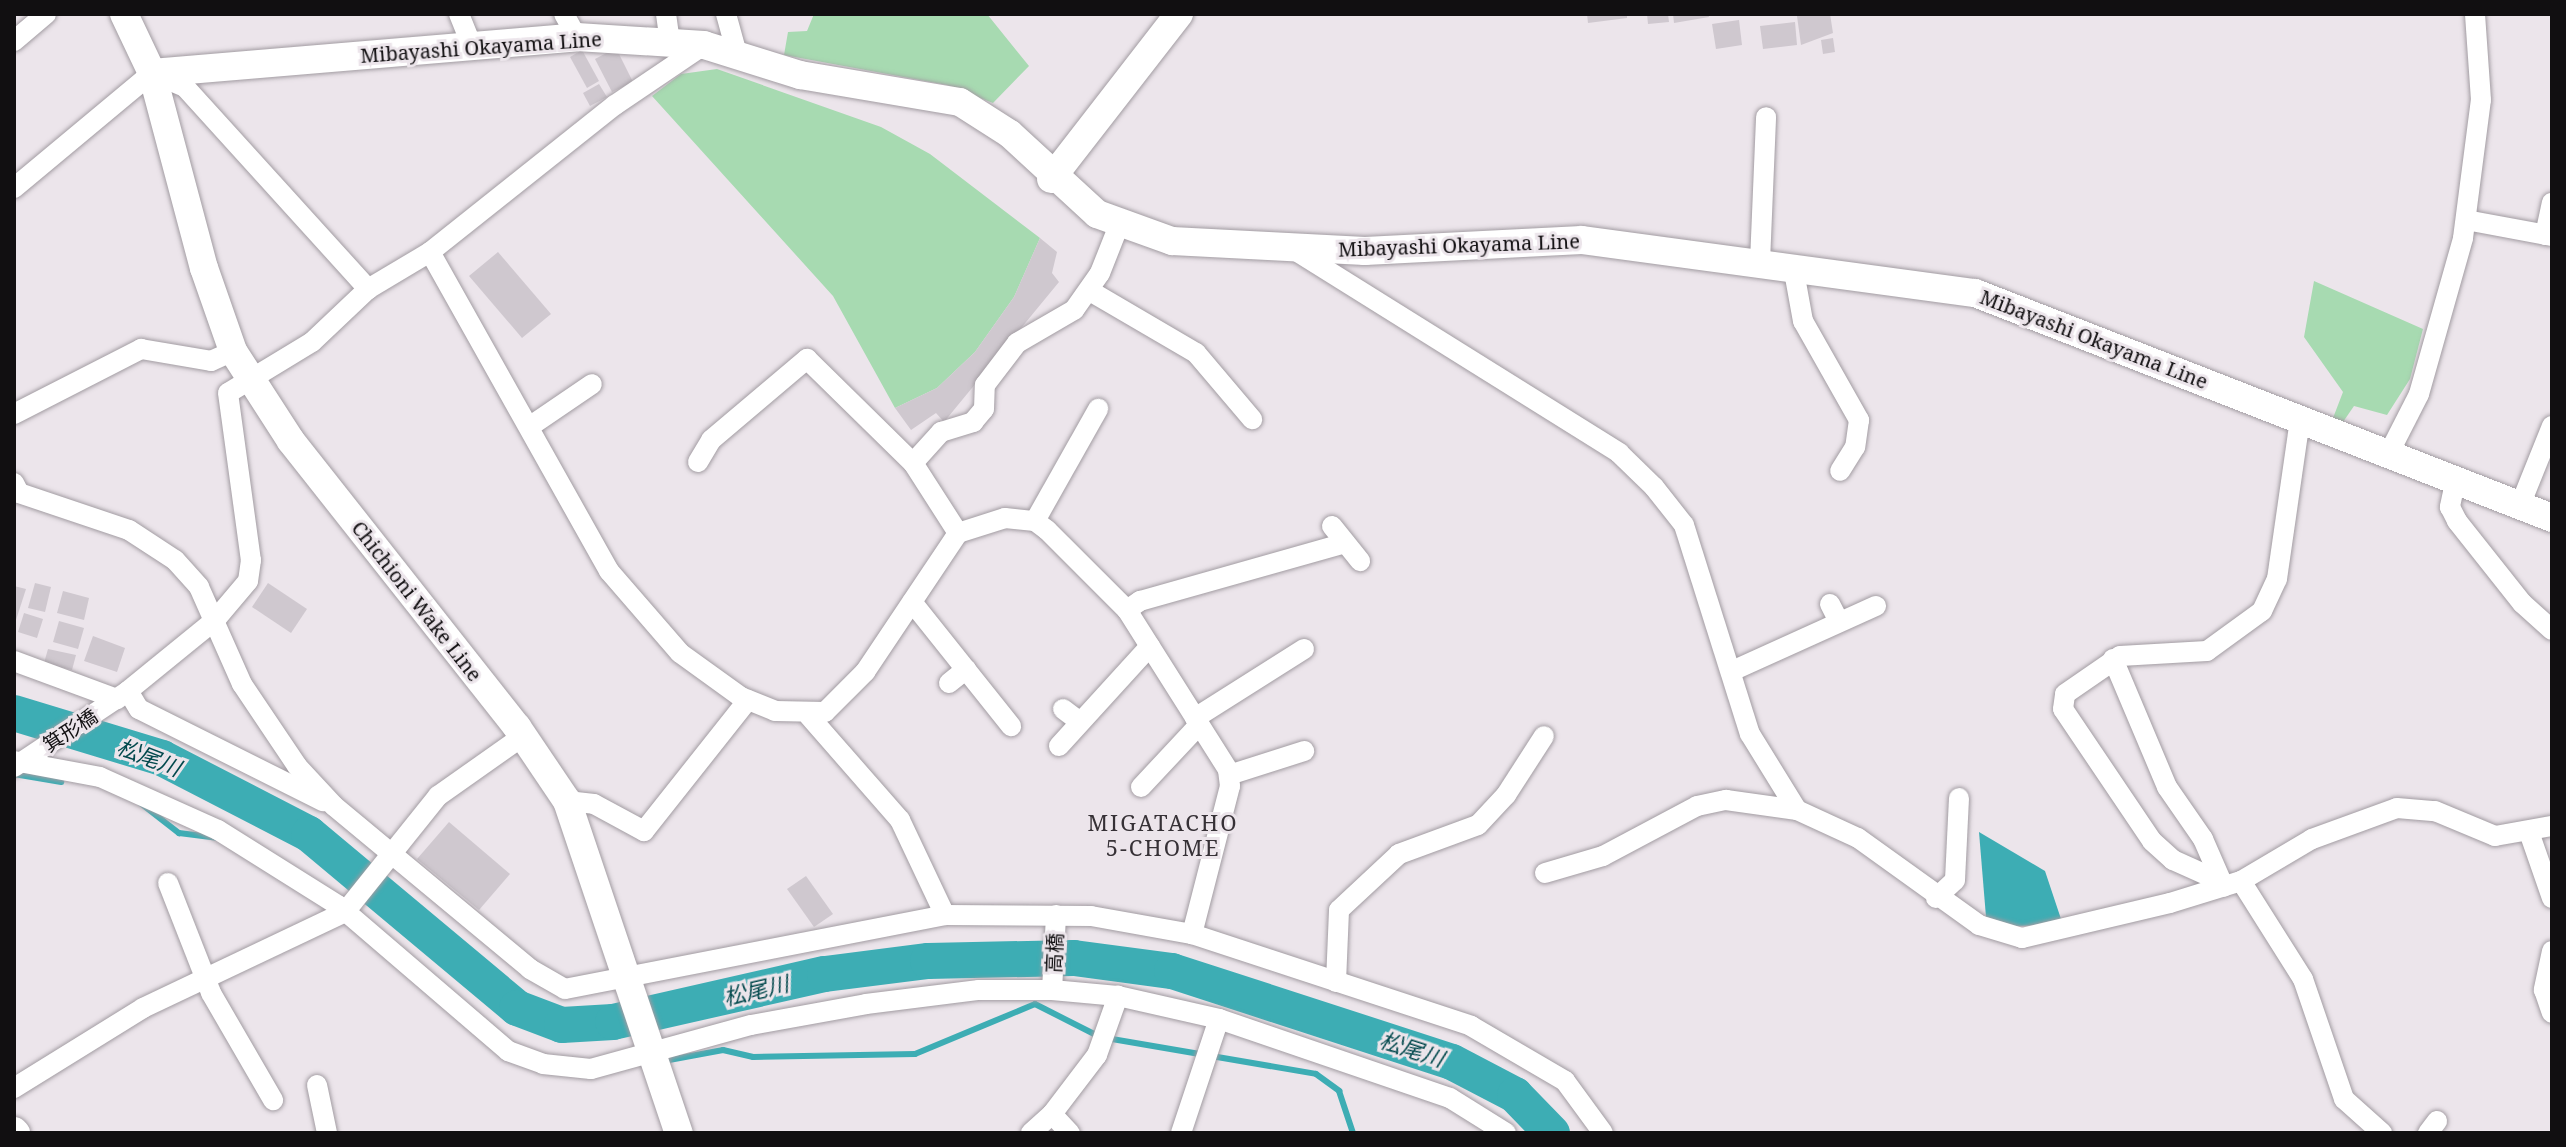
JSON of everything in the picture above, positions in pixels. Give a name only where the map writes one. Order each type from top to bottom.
[{"type":"main road","points":[[124,14],[152,73]]},
{"type":"main road","points":[[1051,179],[1179,14]]},
{"type":"main road","name":"Mibayashi Okayama Line","points":[[152,73],[472,47],[570,25],[668,28],[704,45],[800,75],[960,102],[1010,134],[1051,179],[1119,225],[1172,241],[1293,249],[1423,250],[1582,240],[1793,266],[1975,293],[2521,503],[2552,518]]},
{"type":"main road","name":"Chichioni Wake Line","points":[[152,73],[200,253],[233,351],[248,379],[523,736],[567,801],[648,1052],[679,1133]]},
{"type":"street","points":[[14,41],[46,14]]},
{"type":"street","points":[[459,14],[472,47]]},
{"type":"street","points":[[726,14],[737,54]]},
{"type":"street","points":[[2389,453],[2419,394],[2466,220],[2481,100],[2475,14]]},
{"type":"street","points":[[248,379],[312,342],[368,289],[430,252],[615,105],[704,45]]},
{"type":"street","points":[[14,188],[152,73],[185,87],[368,289]]},
{"type":"street","points":[[1760,262],[1766,117]]},
{"type":"street","points":[[2466,220],[2549,235],[2552,203]]},
{"type":"street","points":[[913,463],[941,432],[973,422],[984,409],[985,385],[1017,343],[1074,310],[1090,291],[1119,225]]},
{"type":"street","points":[[1293,249],[1619,453],[1654,487],[1684,525],[1750,734],[1797,810]]},
{"type":"street","points":[[430,252],[609,571],[680,653],[748,700],[809,716],[825,712],[865,672],[958,533],[1005,518],[1035,521],[1127,610],[1229,775],[1192,934]]},
{"type":"street","points":[[1793,266],[1803,321],[1859,420],[1860,433],[1840,471]]},
{"type":"street","points":[[1090,291],[1184,334],[1248,405]]},
{"type":"street","points":[[14,414],[141,349],[211,361],[233,351]]},
{"type":"street","points":[[698,462],[711,440],[807,359],[913,463],[958,533]]},
{"type":"street","name":"箕形橋","points":[[20,762],[118,698],[215,620],[248,581],[251,560],[228,393],[248,379]]},
{"type":"street","points":[[529,427],[578,386]]},
{"type":"street","points":[[1035,521],[1092,439],[1098,409]]},
{"type":"street","points":[[2229,883],[2173,860],[2152,841],[2063,709],[2065,694],[2113,659],[2207,651],[2262,611],[2277,579],[2300,419]]},
{"type":"street","points":[[2521,503],[2552,426]]},
{"type":"street","points":[[2456,478],[2450,507],[2457,521],[2552,630]]},
{"type":"street","points":[[14,483],[19,493],[129,530],[175,560],[199,587],[263,721],[334,806],[544,981],[565,989],[627,983],[810,937],[945,915],[1056,918],[1192,934],[1471,1026],[1519,1050],[1565,1081],[1603,1133]]},
{"type":"street","points":[[1332,526],[1360,561]]},
{"type":"street","points":[[1127,610],[1281,571],[1345,543]]},
{"type":"street","points":[[912,602],[1011,726]]},
{"type":"street","points":[[1732,671],[1835,613],[1876,606]]},
{"type":"street","points":[[1059,746],[1150,646]]},
{"type":"street","points":[[1141,787],[1197,721],[1289,651]]},
{"type":"street","points":[[2113,659],[2167,787],[2229,883],[2303,979],[2344,1099],[2381,1133]]},
{"type":"street","points":[[14,661],[118,698],[334,806]]},
{"type":"street","points":[[949,683],[966,669]]},
{"type":"street","points":[[567,801],[594,804],[644,831],[748,700]]},
{"type":"street","points":[[1063,709],[1080,722]]},
{"type":"street","points":[[809,716],[900,820],[945,915]]},
{"type":"street","points":[[14,1088],[98,1032],[347,910],[394,856],[438,796],[523,736]]},
{"type":"street","points":[[1336,982],[1339,910],[1399,854],[1478,825],[1506,795],[1544,736]]},
{"type":"street","points":[[1229,775],[1304,751]]},
{"type":"street","points":[[20,762],[100,777],[175,807],[347,910],[508,1051],[543,1064],[591,1069],[751,1025],[866,1004],[979,990],[1052,987],[1118,996],[1219,1019],[1450,1098],[1506,1133]]},
{"type":"street","points":[[1936,898],[1955,880],[1959,798]]},
{"type":"street","points":[[1545,873],[1603,856],[1697,806],[1726,800],[1797,810],[1858,838],[1936,898],[1979,925],[2022,938],[2063,933],[2229,883],[2312,839],[2397,808],[2435,811],[2495,836],[2552,826]]},
{"type":"street","points":[[2529,832],[2552,898]]},
{"type":"street","points":[[168,883],[245,1071],[273,1100]]},
{"type":"street","name":"高橋","points":[[1052,987],[1056,918]]},
{"type":"street","points":[[2552,951],[2544,990],[2552,1013]]},
{"type":"street","points":[[1031,1133],[1052,1114],[1097,1055],[1118,996]]},
{"type":"street","points":[[1181,1133],[1219,1019]]},
{"type":"street","points":[[317,1085],[327,1133]]},
{"type":"street","points":[[1052,1114],[1070,1133]]},
{"type":"green space","points":[[814,14],[987,14],[1029,66],[993,103],[947,85],[784,55],[788,32],[807,31]]},
{"type":"green space","points":[[717,69],[881,127],[930,154],[1040,238],[1014,297],[975,352],[937,388],[895,408],[833,296],[652,96],[681,74]]},
{"type":"green space","points":[[2314,281],[2423,329],[2410,379],[2387,415],[2354,406],[2343,422],[2333,418],[2343,392],[2304,337]]},
{"type":"water","points":[[1979,832],[2045,871],[2063,925],[2015,926],[1986,917]]},
{"type":"building","points":[[1587,14],[1627,14],[1627,18],[1588,23]]},
{"type":"building","points":[[1647,14],[1668,14],[1669,22],[1648,24]]},
{"type":"building","points":[[1673,14],[1708,14],[1709,17],[1674,23]]},
{"type":"building","points":[[1830,14],[1833,33],[1801,45],[1797,16]]},
{"type":"building","points":[[1739,20],[1742,45],[1716,49],[1712,24]]},
{"type":"building","points":[[1795,22],[1797,45],[1763,49],[1760,26]]},
{"type":"building","points":[[1833,38],[1835,52],[1823,54],[1821,40]]},
{"type":"building","points":[[616,48],[633,82],[612,92],[595,59]]},
{"type":"building","points":[[582,50],[599,81],[587,88],[570,57]]},
{"type":"building","points":[[599,84],[607,97],[590,106],[583,93]]},
{"type":"building","points":[[1040,238],[1057,252],[1052,273],[1059,282],[944,422],[936,413],[911,430],[895,408],[937,388],[975,352],[1014,297]]},
{"type":"building","points":[[498,252],[551,314],[522,338],[469,276]]},
{"type":"building","points":[[35,583],[51,587],[45,612],[28,608]]},
{"type":"building","points":[[268,583],[307,609],[291,633],[252,607]]},
{"type":"building","points":[[14,586],[26,589],[16,620],[14,620]]},
{"type":"building","points":[[63,591],[89,598],[84,620],[57,613]]},
{"type":"building","points":[[24,613],[43,619],[37,638],[18,632]]},
{"type":"building","points":[[59,621],[84,628],[78,649],[53,642]]},
{"type":"building","points":[[93,636],[125,648],[117,672],[84,661]]},
{"type":"building","points":[[48,649],[76,655],[72,670],[44,663]]},
{"type":"building","points":[[449,822],[510,874],[479,910],[417,859]]},
{"type":"building","points":[[806,876],[833,914],[814,927],[787,889]]},
{"type":"waterway","name":"松尾川","points":[[14,713],[162,758],[309,834],[517,1008],[562,1025],[613,1022],[825,974],[928,961],[1074,958],[1172,971],[1452,1062],[1515,1095],[1552,1133]]},
{"type":"waterway","points":[[14,774],[61,782]]},
{"type":"waterway","points":[[139,802],[179,833],[219,838]]},
{"type":"waterway","points":[[669,1060],[723,1050],[753,1057],[915,1054],[1035,1004],[1096,1035]]},
{"type":"waterway","points":[[1112,1039],[1316,1074],[1339,1091],[1353,1133]]},
{"type":"district","name":"MIGATACHO 5-CHOME","points":[[1163,834]]}]
